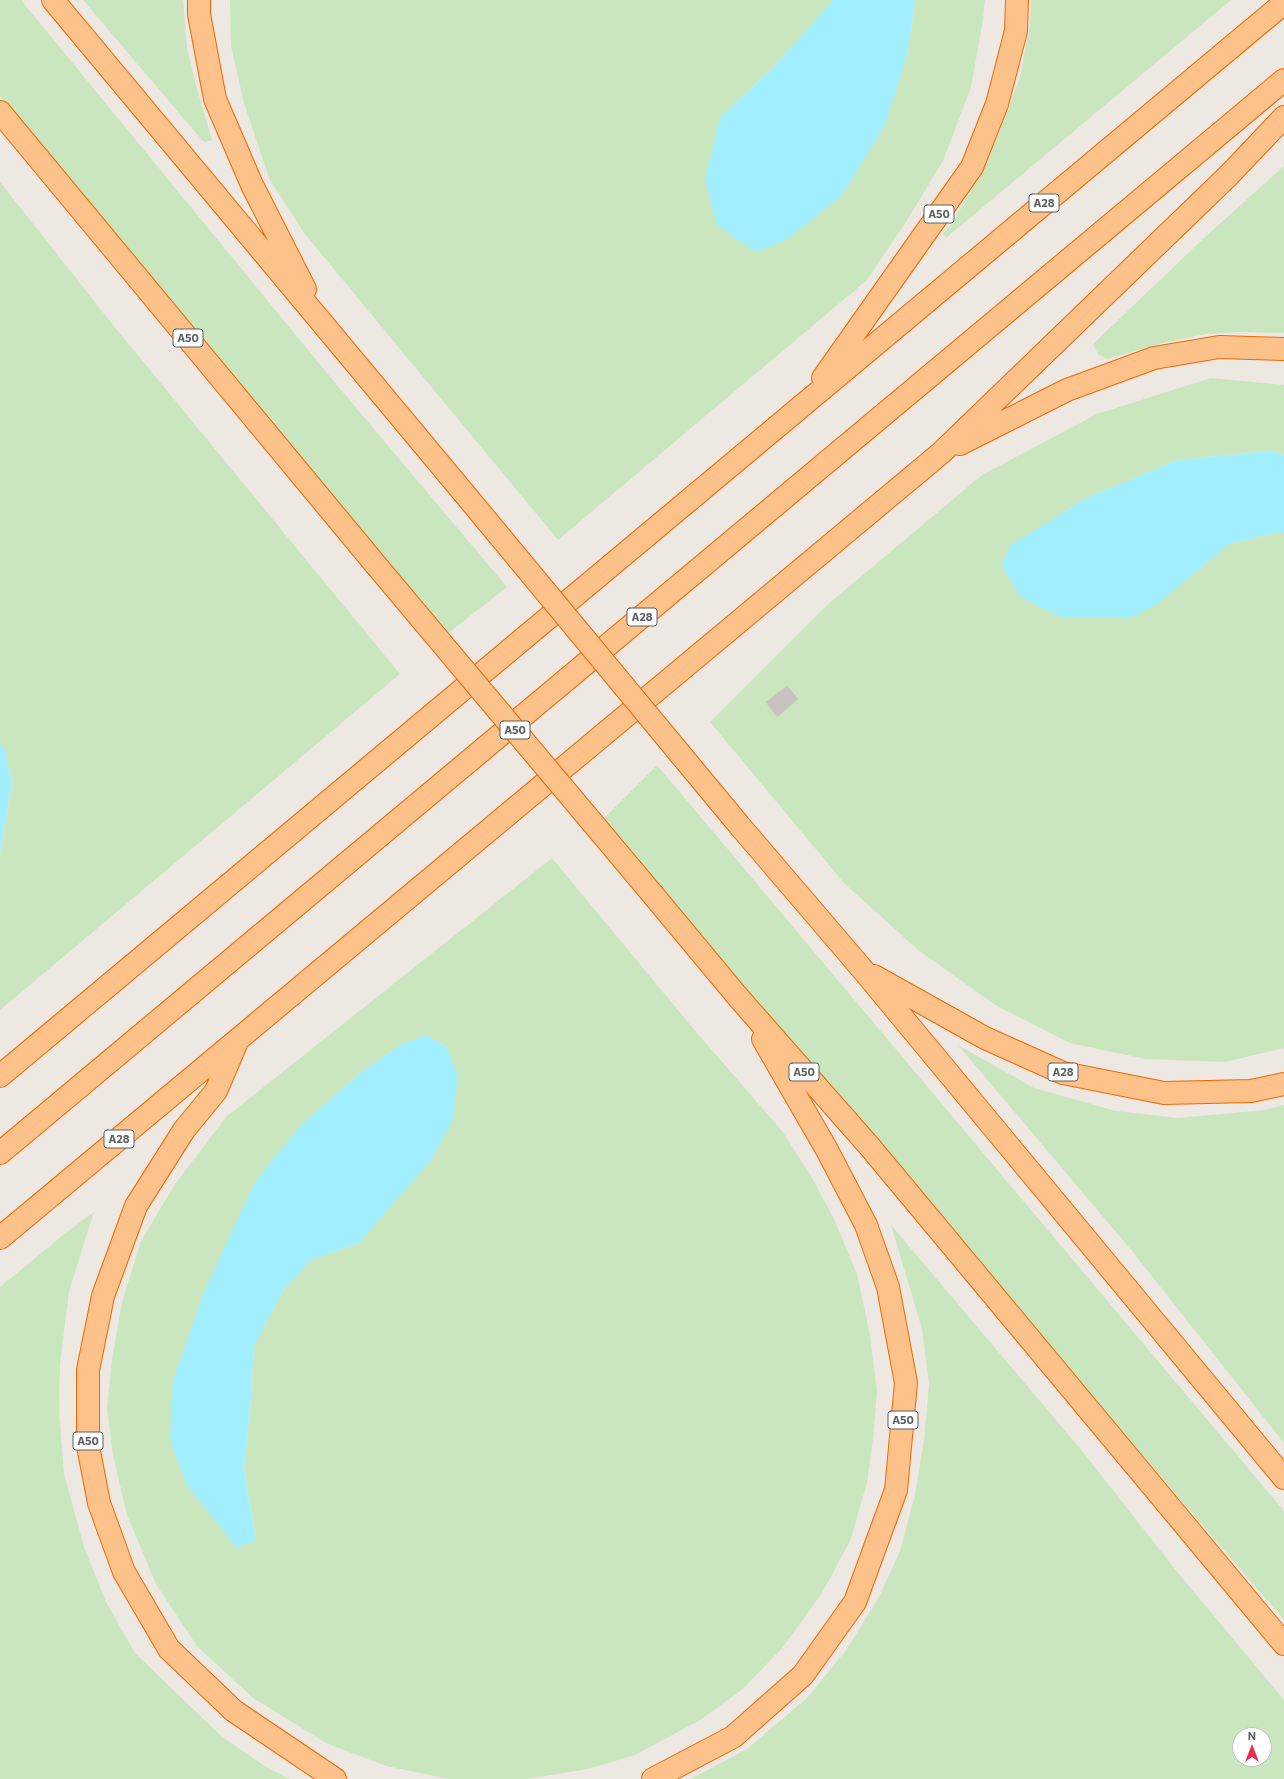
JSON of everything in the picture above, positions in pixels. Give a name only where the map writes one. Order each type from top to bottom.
[{"type":"highway","points":[[52,0],[464,492],[739,824],[863,970],[1284,1478]]},
{"type":"highway","points":[[199,0],[199,14],[215,99],[252,185],[323,324]]},
{"type":"highway","name":"A50","points":[[805,403],[972,167],[997,104],[1016,32],[1018,0]]},
{"type":"highway","name":"A28","points":[[0,1076],[1284,4]]},
{"type":"highway","name":"A28","points":[[0,1154],[1284,80]]},
{"type":"highway","name":"A50","points":[[0,112],[376,565],[738,996],[875,1153],[1284,1644]]},
{"type":"highway","name":"A28","points":[[0,1238],[941,453],[1229,175],[1284,117]]},
{"type":"highway","name":"A28","points":[[941,453],[1067,390],[1154,358],[1219,347],[1284,349]]},
{"type":"highway","name":"A28","points":[[863,970],[985,1038],[1064,1073],[1164,1093],[1251,1091],[1284,1084]]},
{"type":"highway","name":"A50","points":[[653,1779],[733,1737],[803,1675],[855,1602],[896,1490],[906,1383],[888,1287],[862,1218],[827,1150],[738,996]]},
{"type":"highway","name":"A50","points":[[238,1040],[216,1091],[184,1130],[136,1206],[105,1290],[88,1370],[88,1446],[99,1504],[124,1572],[169,1649],[234,1711],[335,1779]]},
{"type":"green space","points":[[0,0],[21,0],[331,378],[507,587],[446,635],[0,96]]},
{"type":"green space","points":[[83,0],[183,0],[187,48],[212,140],[205,142],[202,140]]},
{"type":"green space","points":[[230,0],[833,0],[775,66],[720,118],[907,55],[915,0],[985,0],[983,20],[971,87],[943,161],[906,222],[867,280],[558,540],[304,233],[269,178],[244,103],[231,46]]},
{"type":"green space","points":[[1031,0],[1231,0],[946,238],[942,234],[952,224],[977,179],[998,136],[1013,97],[1021,73],[1030,24]]},
{"type":"green space","points":[[1284,166],[1284,333],[1244,332],[1206,334],[1167,342],[1107,359],[1098,354],[1093,344],[1204,238]]},
{"type":"green space","points":[[0,182],[113,325],[400,674],[0,1010],[0,853],[12,782],[5,752],[0,743]]},
{"type":"green space","points":[[1211,378],[1284,385],[1284,455],[1270,451],[1178,460],[1086,498],[1011,545],[1159,603],[1229,544],[1279,532],[1284,533],[1284,1048],[1225,1062],[1146,1059],[1070,1043],[997,1006],[918,950],[844,883],[710,722],[827,605],[982,475],[1097,414]]},
{"type":"green space","points":[[657,765],[1284,1511],[1284,1620],[600,822]]},
{"type":"green space","points":[[552,858],[691,1026],[782,1131],[810,1174],[834,1219],[857,1274],[870,1335],[877,1391],[867,1483],[850,1541],[822,1593],[783,1647],[743,1689],[700,1720],[635,1755],[588,1769],[527,1779],[449,1779],[386,1766],[326,1743],[253,1698],[197,1646],[156,1584],[127,1515],[113,1455],[107,1408],[112,1360],[122,1302],[141,1241],[175,1184],[226,1117]],"holes":[[[426,1035],[447,1047],[458,1080],[359,1243],[311,1260],[284,1289],[254,1346],[244,1470],[256,1539],[173,1381],[300,1126],[360,1073],[402,1044]]]},
{"type":"green space","points":[[958,1045],[1034,1088],[1116,1111],[1178,1118],[1265,1110],[1284,1105],[1284,1443],[1132,1251]]},
{"type":"green space","points":[[94,1212],[69,1291],[60,1364],[59,1411],[64,1474],[84,1547],[106,1602],[135,1653],[220,1735],[263,1765],[289,1779],[0,1779],[0,1287],[67,1232]]},
{"type":"green space","points":[[891,1225],[1083,1452],[1174,1568],[1284,1700],[1284,1779],[691,1779],[747,1749],[807,1698],[847,1649],[880,1595],[900,1551],[915,1495],[924,1440],[929,1385],[922,1329]]},
{"type":"water","points":[[833,0],[915,0],[907,55],[884,127],[841,196],[786,240],[756,252],[717,225],[705,180],[720,118],[775,66]]},
{"type":"water","points":[[1270,451],[1284,455],[1284,533],[1279,532],[1229,544],[1159,603],[1130,618],[1062,618],[1021,597],[1001,565],[1011,545],[1086,498],[1178,460]]},
{"type":"water","points":[[0,743],[5,752],[12,782],[0,853]]},
{"type":"water","points":[[426,1035],[447,1047],[458,1077],[452,1122],[431,1160],[359,1243],[311,1260],[284,1289],[254,1346],[244,1470],[256,1540],[237,1548],[187,1485],[170,1440],[173,1381],[204,1292],[255,1182],[300,1126],[360,1073],[402,1044]]},
{"type":"building","points":[[787,686],[798,699],[777,717],[766,702]]}]
